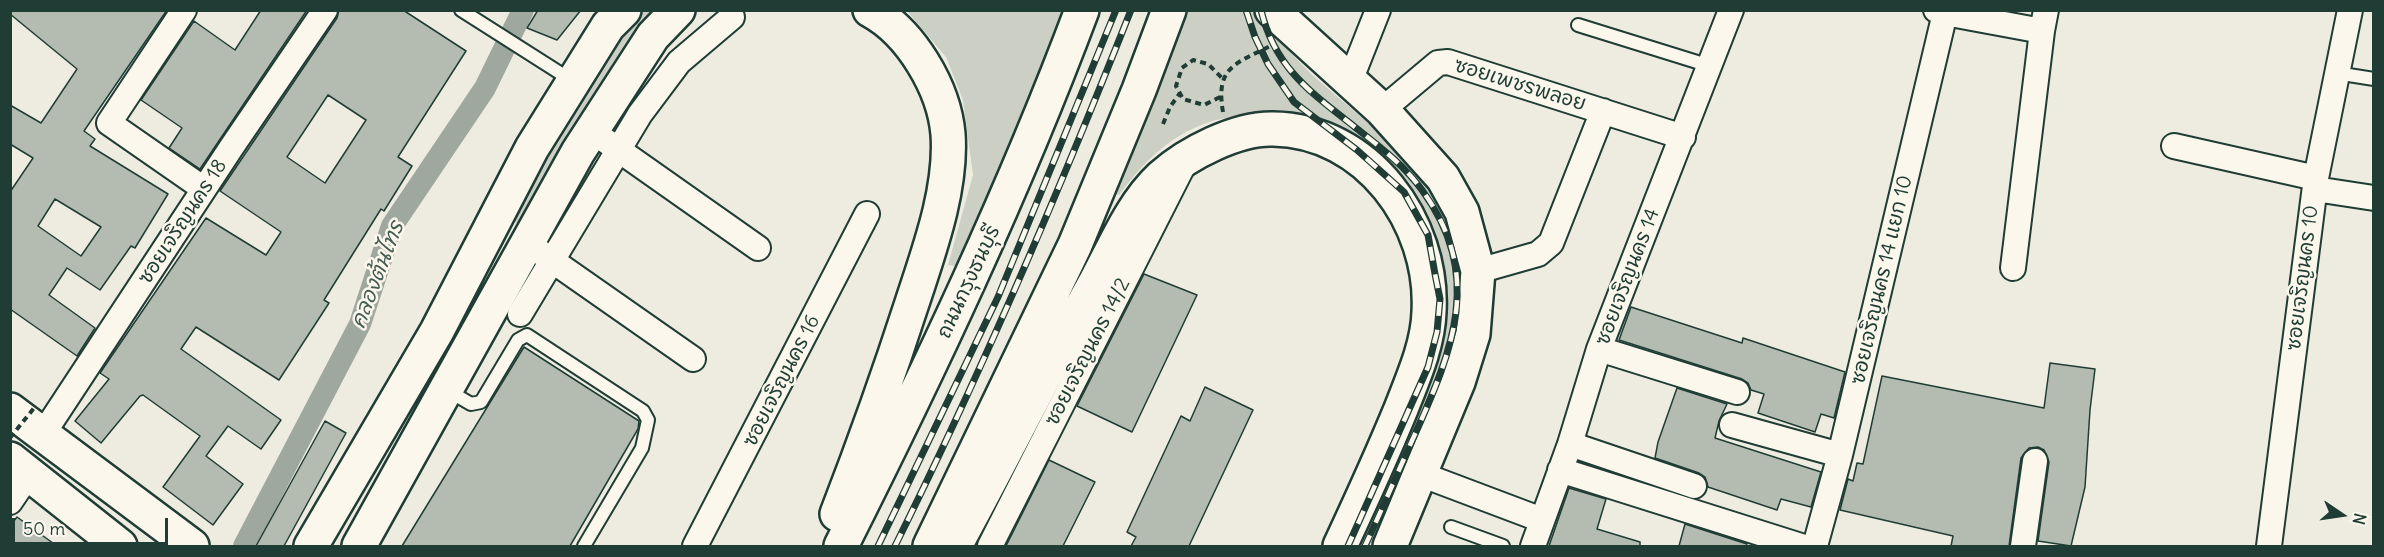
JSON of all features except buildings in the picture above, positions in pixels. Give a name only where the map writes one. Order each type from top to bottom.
[{"type":"main road","points":[[311,546],[437,331],[532,148],[608,26],[624,10]]},
{"type":"main road","points":[[359,546],[447,390],[535,252],[592,131],[653,36],[678,10]]},
{"type":"main road","points":[[824,546],[888,376],[928,257],[939,214],[946,169],[948,133],[936,87],[908,41],[884,18],[870,10]]},
{"type":"main road","name":"ถนนกรุงธนบุรี","points":[[841,546],[1003,210],[1082,10]]},
{"type":"main road","points":[[930,546],[1075,245],[1139,90],[1169,10]]},
{"type":"main road","points":[[1293,10],[1285,31],[1350,81],[1382,110],[1443,178],[1462,213],[1478,271],[1473,334],[1458,382],[1390,546]]},
{"type":"main road","points":[[956,546],[1135,209],[1160,178],[1187,157],[1247,132],[1272,128],[1326,138],[1354,154],[1377,174],[1395,196],[1420,242],[1429,282],[1429,313],[1424,345],[1413,379],[1340,546]]},
{"type":"main road","points":[[489,232],[535,252]]},
{"type":"main road","points":[[29,417],[192,546]]},
{"type":"main road","points":[[1379,459],[1420,474]]},
{"type":"main road","points":[[20,466],[120,546]]},
{"type":"street","points":[[184,10],[109,123],[204,189]]},
{"type":"street","name":"ซอยเจริญนคร 18","points":[[29,417],[204,189],[325,10]]},
{"type":"street","points":[[1350,81],[1378,10]]},
{"type":"street","name":"ซอยเจริญนคร 14","points":[[1533,546],[1570,444],[1599,349],[1731,10]]},
{"type":"street","name":"ซอยเจริญนคร 10","points":[[2269,546],[2315,184],[2350,10]]},
{"type":"street","name":"ซอยเจริญนคร 14 แยก 10","points":[[1815,546],[1840,455],[1941,12],[2044,21]]},
{"type":"street","points":[[520,314],[535,252],[618,150],[640,114],[679,62],[732,17]]},
{"type":"street","points":[[2013,268],[2044,21]]},
{"type":"street","name":"ซอยเพชรพลอย","points":[[1382,110],[1438,63],[1448,62],[1683,137]]},
{"type":"street","name":"ซอยเพชรพลอย","points":[[1478,271],[1538,254],[1551,243],[1603,111]]},
{"type":"street","points":[[592,131],[758,248]]},
{"type":"street","points":[[2174,146],[2373,198]]},
{"type":"street","name":"ซอยเจริญนคร 14/2","points":[[992,546],[1187,157]]},
{"type":"street","name":"ซอยเจริญนคร 16","points":[[695,546],[867,214]]},
{"type":"street","points":[[535,252],[693,359]]},
{"type":"street","points":[[1599,349],[1737,392]]},
{"type":"street","points":[[1732,425],[1840,455]]},
{"type":"street","points":[[1570,444],[1694,486]]},
{"type":"street","points":[[2023,546],[2035,461]]},
{"type":"street","points":[[10,502],[20,466]]},
{"type":"street","points":[[1560,470],[1801,546]]},
{"type":"street","points":[[1420,474],[1542,520]]},
{"type":"lane","points":[[461,10],[573,81]]},
{"type":"lane","points":[[1578,25],[1710,66]]},
{"type":"lane","points":[[2336,73],[2373,79]]},
{"type":"lane","points":[[447,390],[471,404],[481,402],[518,340],[527,335],[643,411],[648,420],[642,448],[584,546]]},
{"type":"lane","points":[[1451,527],[1503,546]]},
{"type":"path","points":[[1224,119],[1220,97],[1222,79],[1229,68],[1285,31]]},
{"type":"path","points":[[1220,97],[1204,105],[1183,99],[1176,86],[1182,68],[1193,60],[1208,64],[1222,79]]},
{"type":"path","points":[[1163,124],[1170,107],[1180,93]]},
{"type":"path","points":[[10,438],[29,417]]},
{"type":"shaded area","points":[[638,11],[657,11],[520,224],[512,221],[514,208],[626,23]]},
{"type":"shaded area","points":[[907,11],[1064,11],[961,267],[948,265],[973,175],[963,100],[946,57]]},
{"type":"shaded area","points":[[1177,11],[1251,11],[1311,74],[1404,154],[1450,215],[1462,263],[1463,339],[1416,442],[1401,440],[1427,361],[1413,214],[1267,114],[1216,120],[1186,132],[1150,159],[1119,195],[1112,192]]},
{"type":"waterway","name":"คลองต้นไทร","points":[[244,546],[360,324],[392,226],[485,88],[523,10]]},
{"type":"railway","points":[[878,546],[998,297],[1116,10]]},
{"type":"railway","points":[[895,546],[1019,281],[1131,10]]},
{"type":"railway","points":[[1246,10],[1255,37],[1268,64],[1294,102],[1357,150],[1404,192],[1428,235],[1440,299],[1437,332],[1428,367],[1348,546]]},
{"type":"railway","points":[[1261,10],[1267,31],[1297,78],[1374,142],[1415,181],[1441,221],[1452,252],[1457,282],[1456,312],[1450,342],[1429,403],[1365,546]]}]
